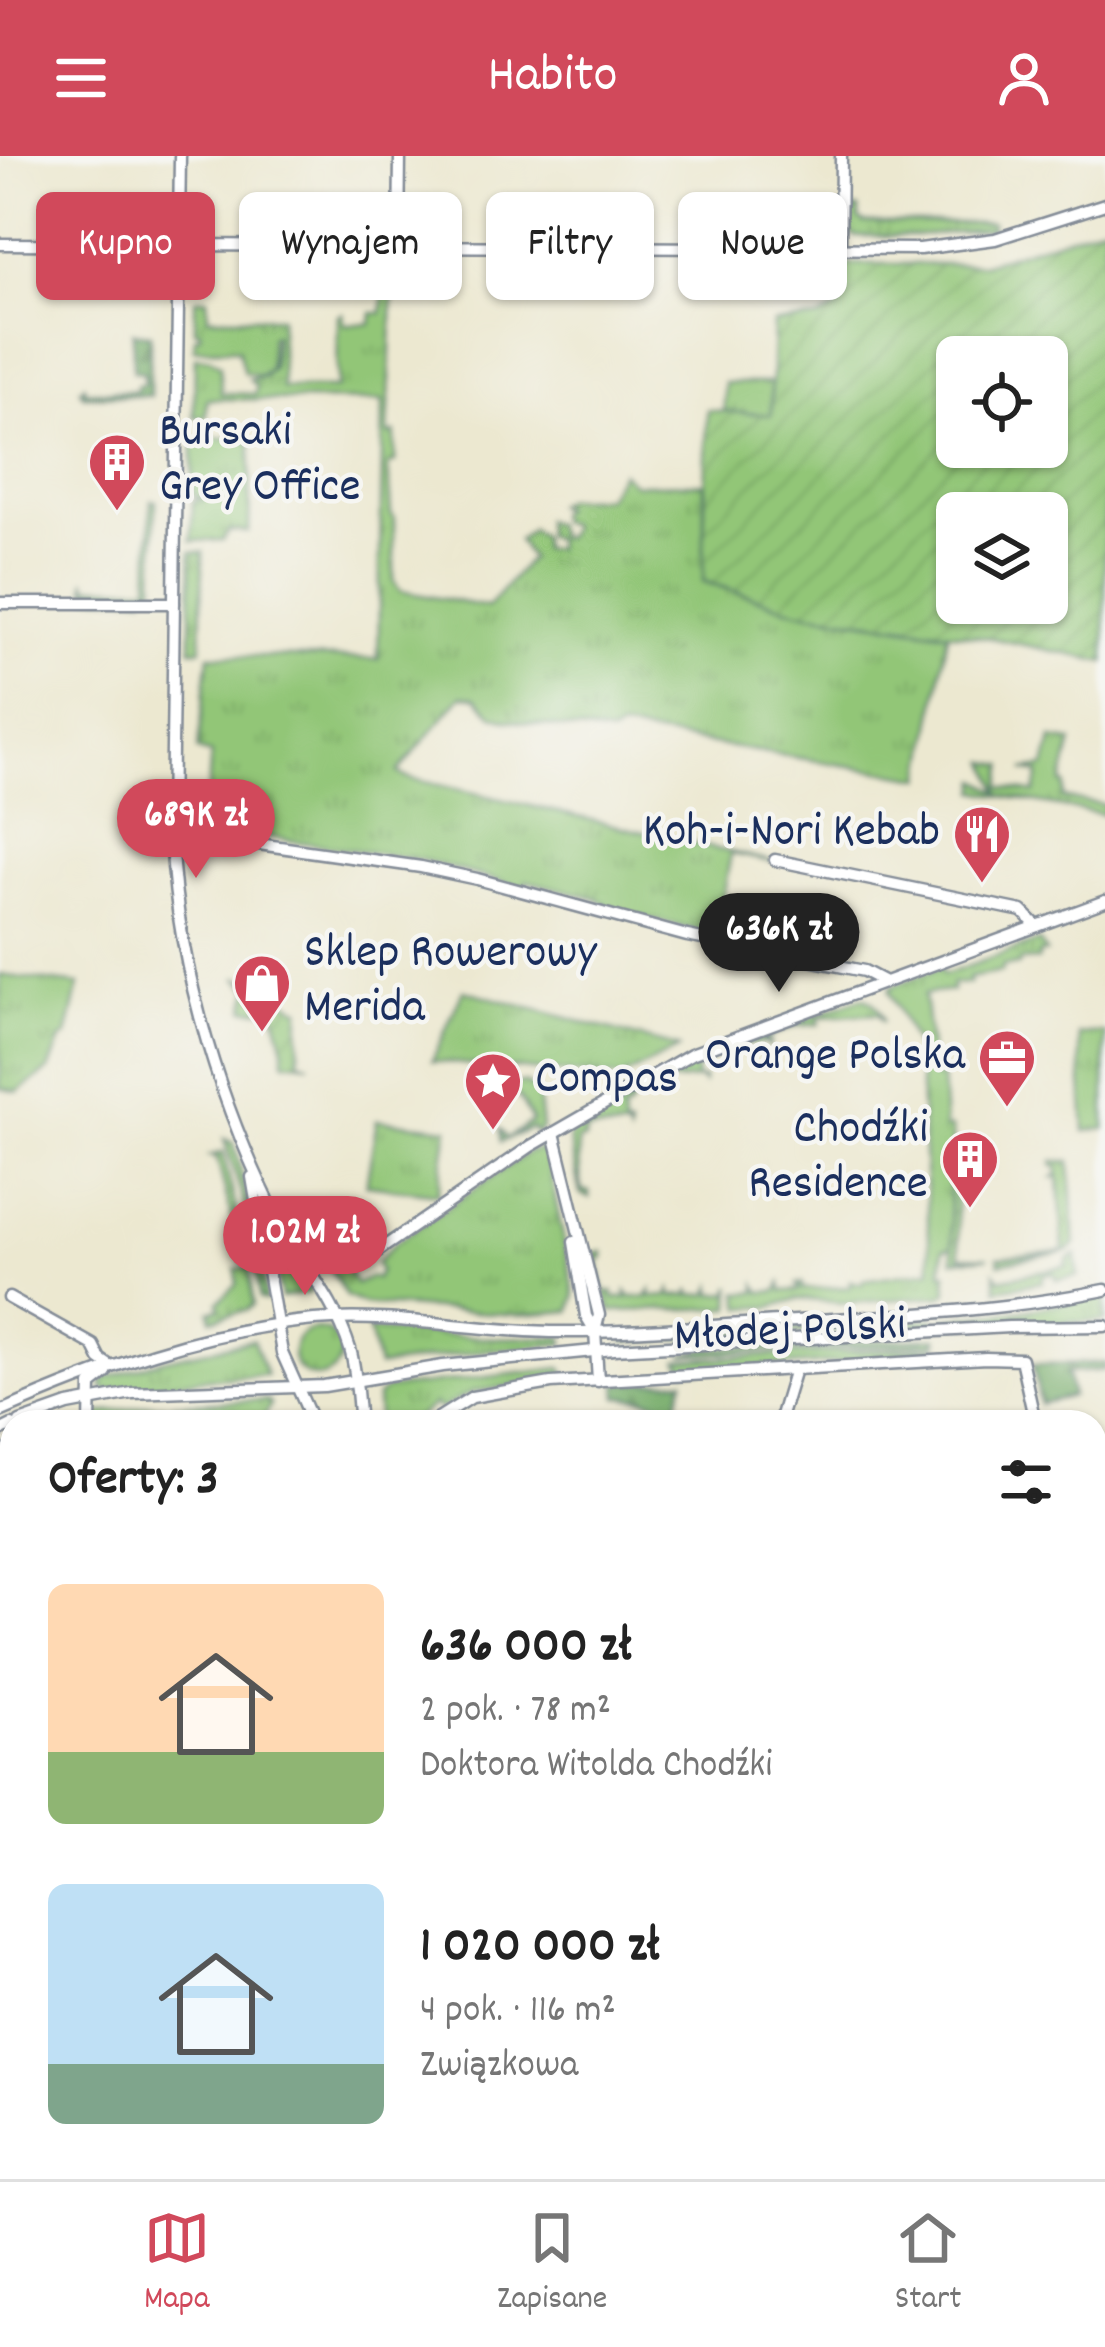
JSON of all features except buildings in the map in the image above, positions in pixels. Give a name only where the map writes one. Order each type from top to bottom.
[{"type":"street","points":[[181,156],[181,192]]},
{"type":"street","points":[[400,156],[400,192]]},
{"type":"street","points":[[841,156],[841,192]]},
{"type":"street","points":[[847,249],[958,246],[1031,230],[1105,204]]},
{"type":"street","points":[[0,244],[36,244]]},
{"type":"street","points":[[462,245],[678,247]]},
{"type":"street","points":[[179,300],[171,836],[176,907],[187,962],[248,1156],[283,1231],[338,1319],[351,1351],[359,1410]]},
{"type":"street","points":[[0,603],[174,603]]},
{"type":"street","points":[[171,836],[303,849],[458,875],[656,929],[873,973],[883,981]]},
{"type":"street","points":[[775,860],[1022,911],[1036,926]]},
{"type":"street","points":[[356,1266],[554,1133],[691,1054],[1102,904]]},
{"type":"street","points":[[554,1133],[573,1219],[580,1286],[589,1325],[595,1331],[598,1381]]},
{"type":"street","points":[[248,1156],[276,1326],[294,1386],[307,1410]]},
{"type":"street","points":[[93,1376],[130,1360],[276,1326],[338,1319],[595,1331],[979,1310],[1105,1290]]},
{"type":"street","points":[[9,1298],[94,1345],[89,1410]]},
{"type":"street","points":[[58,1410],[106,1396],[356,1381],[442,1366],[596,1350],[985,1328],[1105,1326]]},
{"type":"street","points":[[985,1328],[986,1358],[1021,1359],[1032,1410]]},
{"type":"street","points":[[96,1353],[110,1366]]},
{"type":"street","name":"Młodej Polski","points":[[447,1410],[483,1394],[598,1381],[986,1358]]},
{"type":"street","points":[[5,1410],[130,1360]]},
{"type":"street","points":[[782,1410],[794,1369]]},
{"type":"street","points":[[93,1376],[106,1396]]},
{"type":"green space","points":[[852,209],[859,209],[864,223],[992,223],[991,229],[916,236],[855,236],[847,230]]},
{"type":"green space","points":[[1105,224],[1105,662],[991,638],[798,611],[703,581],[707,410],[771,415],[773,323],[818,319],[838,307],[838,300],[847,300],[847,264],[982,264]]},
{"type":"green space","points":[[195,300],[207,300],[208,317],[280,317],[282,388],[337,388],[338,315],[343,313],[344,324],[371,324],[372,313],[382,313],[383,300],[393,300],[388,435],[395,433],[395,462],[388,465],[394,581],[400,591],[488,607],[530,558],[518,540],[531,529],[541,537],[541,549],[554,549],[555,540],[545,535],[544,520],[554,524],[557,537],[563,538],[570,529],[556,514],[562,508],[555,505],[563,499],[606,497],[621,472],[634,484],[704,483],[704,582],[798,611],[948,633],[923,778],[620,729],[612,735],[507,720],[493,715],[475,697],[461,696],[398,772],[774,862],[731,854],[716,935],[617,911],[596,898],[526,881],[524,888],[422,860],[205,824],[211,754],[198,750],[209,655],[378,659],[383,401],[207,399],[206,417],[194,417],[195,357],[210,358],[220,365],[221,393],[255,394],[256,386],[249,379],[263,377],[272,369],[275,335],[271,336],[269,369],[261,376],[244,373],[238,349],[194,349],[195,337],[200,336],[195,330]]},
{"type":"green space","points":[[133,332],[150,334],[150,396],[83,395],[84,385],[85,391],[136,391],[137,385],[144,384],[144,372],[133,371]]},
{"type":"green space","points":[[724,383],[771,383],[771,416],[724,411]]},
{"type":"green space","points":[[193,438],[241,438],[251,444],[249,532],[229,531],[223,540],[191,541],[193,501],[204,498],[193,495]]},
{"type":"green space","points":[[151,501],[156,501],[154,590],[144,592],[144,597],[88,597],[85,593],[141,593],[92,591],[86,588],[86,579],[88,586],[149,587]]},
{"type":"green space","points":[[191,552],[203,552],[201,649],[191,649]]},
{"type":"green space","points":[[1052,739],[1072,742],[1063,798],[1105,805],[1105,815],[977,791],[979,780],[1000,792],[988,762],[1005,765],[1001,787],[1035,793],[1039,773],[1024,770],[1045,767]]},
{"type":"green space","points":[[1039,941],[1046,952],[1038,960],[1020,961],[1003,966],[1002,972],[952,984],[952,991],[924,994],[933,1077],[942,1077],[945,1128],[952,1128],[953,1151],[984,1150],[984,1157],[947,1159],[952,1247],[944,1248],[942,1272],[946,1272],[947,1292],[844,1303],[797,1299],[771,1307],[742,1308],[739,1293],[757,1292],[757,1285],[761,1292],[777,1291],[781,1284],[782,1291],[799,1290],[797,1284],[802,1283],[803,1289],[850,1287],[850,1281],[862,1284],[863,1280],[931,1270],[918,1052],[889,991],[940,968],[944,975]]},
{"type":"green space","points":[[0,975],[79,985],[67,1036],[61,1039],[49,1070],[18,1092],[0,1088]]},
{"type":"green space","points":[[237,977],[256,983],[260,1000],[275,994],[300,1009],[299,1060],[310,1064],[284,1061],[274,1010],[245,1009],[250,989]]},
{"type":"green space","points":[[463,990],[680,1048],[621,1078],[432,1061]]},
{"type":"green space","points":[[861,998],[873,1003],[882,1018],[883,1022],[878,1014],[819,1017],[819,1024],[795,1026],[763,1039],[770,1042],[768,1049],[767,1043],[744,1045],[743,1050],[722,1052],[696,1065],[699,1079],[665,1082],[664,1088],[638,1097],[623,1111],[629,1134],[627,1129],[586,1131],[585,1139],[578,1140],[581,1190],[589,1192],[589,1198],[580,1194],[569,1138],[572,1131],[693,1062]]},
{"type":"green space","points":[[1105,1033],[1105,1129],[1085,1131],[1079,1035]]},
{"type":"green space","points":[[525,1083],[538,1092],[542,1128],[536,1134],[532,1128],[501,1142],[500,1128],[507,1139],[532,1121],[518,1095],[509,1097],[501,1086],[491,1093],[484,1086]]},
{"type":"green space","points":[[377,1120],[448,1128],[438,1194],[366,1185]]},
{"type":"green space","points":[[224,1139],[234,1143],[256,1231],[266,1301],[260,1299],[243,1200]]},
{"type":"green space","points":[[545,1148],[575,1296],[571,1311],[518,1315],[364,1304],[346,1296],[322,1256],[342,1262],[356,1284],[376,1279],[380,1271],[376,1263],[395,1243],[529,1152]]},
{"type":"green space","points":[[223,1152],[248,1260],[242,1261],[217,1158],[210,1156]]},
{"type":"green space","points":[[984,1157],[985,1166],[954,1168],[960,1256],[989,1257],[953,1260],[947,1158]]},
{"type":"green space","points":[[1053,1161],[1070,1161],[1075,1245],[1068,1251],[999,1263],[998,1257],[1063,1251],[1059,1177],[1054,1177],[1058,1167]]},
{"type":"green space","points":[[266,1206],[311,1292],[281,1298]]},
{"type":"green space","points":[[603,1252],[599,1259],[602,1285],[592,1254]]},
{"type":"green space","points":[[1076,1255],[1078,1276],[1056,1280],[1053,1273],[1042,1276],[1043,1282],[997,1289],[995,1273],[1000,1279],[1067,1266],[1067,1260]]},
{"type":"green space","points":[[249,1267],[253,1305],[212,1319],[210,1311],[220,1308],[218,1302],[237,1284],[236,1269]]},
{"type":"green space","points":[[732,1286],[731,1308],[611,1311],[604,1291],[613,1292],[614,1298],[627,1298],[627,1292],[631,1297],[647,1297],[651,1291],[651,1297],[668,1296],[671,1290],[672,1296],[689,1295],[691,1289],[692,1295],[709,1294],[713,1287],[713,1294],[730,1293]]},
{"type":"green space","points":[[1105,1296],[1105,1321],[944,1326],[944,1318]]},
{"type":"green space","points":[[935,1319],[935,1326],[624,1339]]},
{"type":"green space","points":[[317,1329],[334,1336],[341,1353],[334,1370],[317,1377],[300,1370],[293,1353],[300,1336]]},
{"type":"green space","points":[[369,1330],[563,1337],[564,1344],[378,1367]]},
{"type":"green space","points":[[937,1338],[937,1343],[683,1355],[704,1349]]},
{"type":"green space","points":[[253,1340],[266,1375],[108,1391],[102,1387],[105,1378],[166,1359]]},
{"type":"green space","points":[[937,1347],[938,1357],[686,1371],[679,1360]]},
{"type":"green space","points":[[1105,1363],[1105,1370],[1067,1373],[1072,1396],[1040,1404],[1033,1364]]},
{"type":"green space","points":[[561,1368],[565,1373],[563,1378],[473,1392],[440,1409],[435,1404],[427,1410],[378,1410],[377,1397],[386,1389]]},
{"type":"green space","points":[[684,1380],[676,1408],[618,1397],[617,1384]]},
{"type":"green space","points":[[267,1400],[271,1405],[268,1410],[120,1410]]},
{"type":"place","name":"Bursaki Grey Office","points":[[117,513]]},
{"type":"place","name":"Koh-i-Nori Kebab","points":[[982,885]]},
{"type":"place","name":"Sklep Rowerowy Merida","points":[[262,1034]]},
{"type":"place","name":"Orange Polska","points":[[1007,1109]]},
{"type":"place","name":"Compas","points":[[493,1132]]},
{"type":"place","name":"Chodźki Residence","points":[[970,1210]]}]
